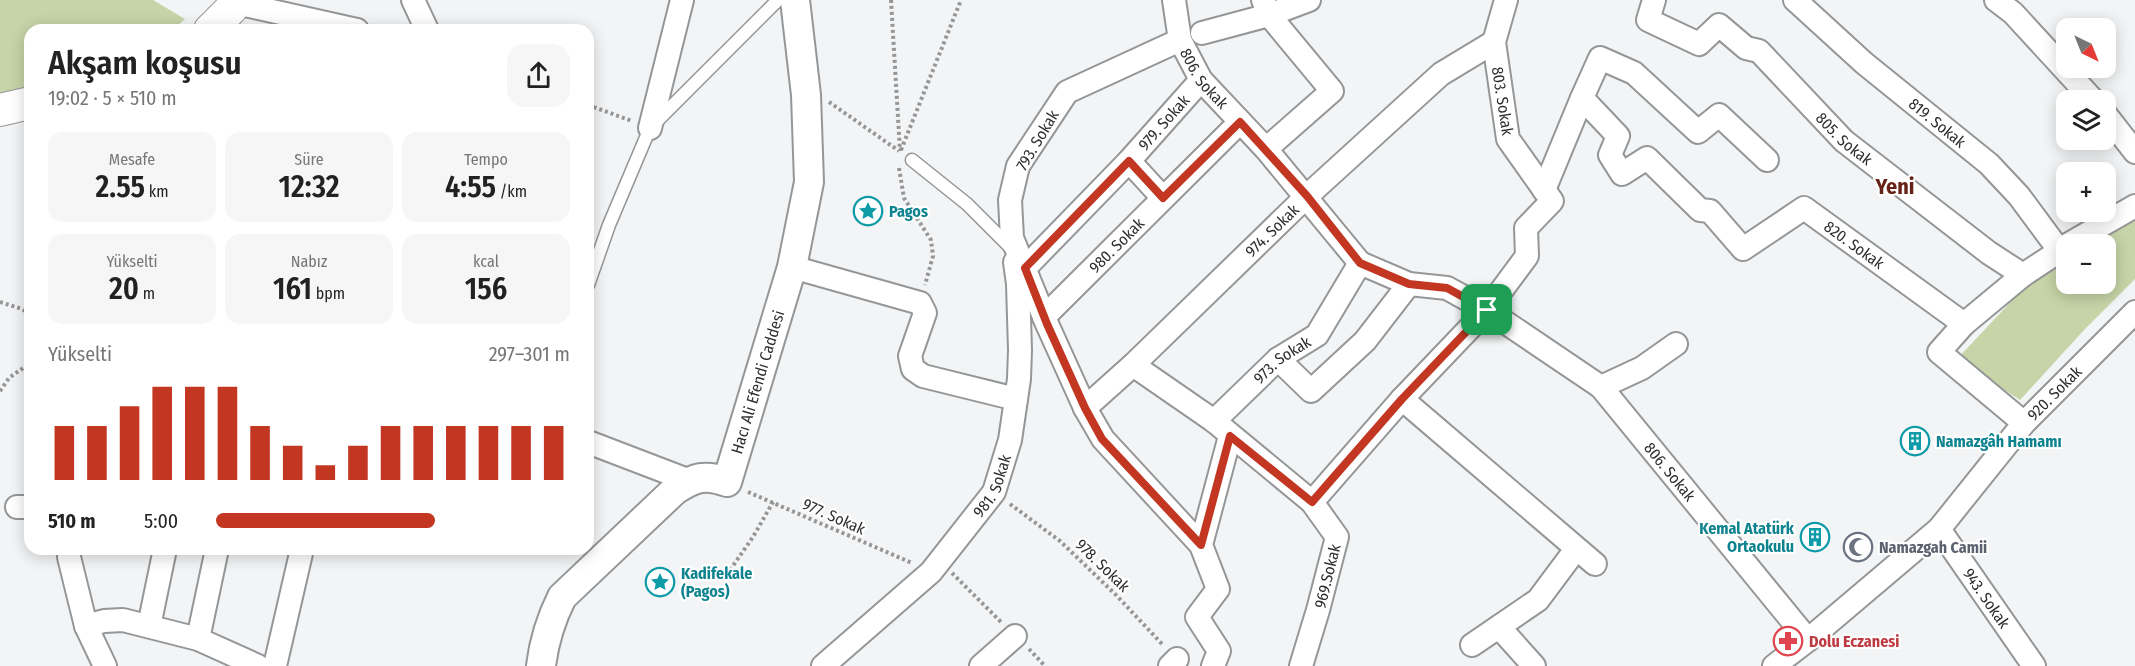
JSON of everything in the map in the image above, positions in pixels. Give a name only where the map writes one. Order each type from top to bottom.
[{"type":"main road","points":[[217,24],[236,9]]},
{"type":"main road","points":[[0,110],[24,104]]},
{"type":"street","points":[[413,0],[424,24]]},
{"type":"street","points":[[650,128],[682,0]]},
{"type":"street","name":"Hacı Ali Efendi Caddesi","points":[[727,482],[792,267],[809,182],[806,95],[795,0]]},
{"type":"street","name":"806. Sokak","points":[[1174,0],[1180,40],[1201,80],[1307,196],[1360,263],[1409,284],[1447,288],[1487,310],[1601,387],[1808,640]]},
{"type":"street","points":[[1202,33],[1266,7],[1309,0]]},
{"type":"street","name":"803. Sokak","points":[[1506,0],[1494,42],[1508,139],[1544,190]]},
{"type":"street","name":"805. Sokak","points":[[1654,0],[1648,20],[1658,25],[1699,44],[1719,25],[1746,48],[1760,51],[1844,141],[1989,253],[2023,275]]},
{"type":"street","name":"819. Sokak","points":[[1800,2],[1864,63],[1989,164],[2056,237]]},
{"type":"street","points":[[2011,4],[2084,90]]},
{"type":"street","points":[[1266,7],[1332,91],[1266,149]]},
{"type":"street","points":[[236,9],[322,24]]},
{"type":"street","name":"793. Sokak","points":[[1180,40],[1067,92],[1018,166],[1010,200],[1017,252],[1085,408],[1102,439],[1201,545]]},
{"type":"street","name":"974. Sokak","points":[[1085,408],[1307,196],[1442,74],[1494,42]]},
{"type":"street","points":[[1312,502],[1402,399],[1487,310],[1527,256],[1526,228],[1552,201],[1544,190],[1600,58],[1634,73],[1698,132],[1719,115],[1767,160]]},
{"type":"street","name":"979. Sokak","points":[[1017,252],[1129,161],[1201,80]]},
{"type":"street","name":"820. Sokak","points":[[1582,98],[1617,136],[1610,155],[1622,174],[1647,158],[1700,210],[1710,211],[1743,249],[1804,208],[1964,324]]},
{"type":"street","name":"980. Sokak","points":[[1044,317],[1240,122]]},
{"type":"street","points":[[2116,127],[2135,152]]},
{"type":"street","points":[[1129,161],[1163,198]]},
{"type":"street","points":[[2087,234],[2135,206]]},
{"type":"street","name":"981. Sokak","points":[[823,666],[936,567],[994,492],[1010,440],[1016,399],[1020,350],[1017,252]]},
{"type":"street","points":[[2024,423],[1939,352],[1964,324],[2023,275],[2056,253]]},
{"type":"street","name":"973. Sokak","points":[[1222,428],[1278,359],[1317,335],[1360,263]]},
{"type":"street","points":[[792,267],[920,303],[925,313],[910,356],[913,369],[923,376],[1016,399]]},
{"type":"street","points":[[1278,359],[1311,391],[1365,341],[1409,284]]},
{"type":"street","name":"920. Sokak","points":[[1774,666],[1939,529],[2024,423],[2132,315]]},
{"type":"street","points":[[1601,387],[1642,368],[1676,344]]},
{"type":"street","name":"969.Sokak","points":[[1133,364],[1222,428],[1312,502],[1337,537],[1301,666]]},
{"type":"street","points":[[1402,399],[1595,564]]},
{"type":"street","points":[[1213,666],[1219,651],[1197,617],[1218,589],[1201,545],[1222,428]]},
{"type":"street","points":[[594,444],[690,481]]},
{"type":"street","points":[[541,666],[552,617],[562,597],[675,490],[690,481],[710,476],[727,482]]},
{"type":"street","name":"943. Sokak","points":[[1939,529],[2034,666]]},
{"type":"street","points":[[1472,645],[1538,600],[1576,549]]},
{"type":"street","points":[[69,555],[86,626],[105,666]]},
{"type":"street","points":[[149,626],[164,555]]},
{"type":"street","points":[[198,639],[216,555]]},
{"type":"street","points":[[275,666],[301,555]]},
{"type":"street","points":[[86,626],[104,621],[123,620],[149,626],[198,639],[258,666]]},
{"type":"street","points":[[1499,627],[1534,666]]},
{"type":"street","points":[[981,666],[1015,636]]},
{"type":"lane","points":[[594,268],[609,225],[650,128],[778,0]]},
{"type":"lane","points":[[912,160],[967,204],[1017,252]]},
{"type":"path","points":[[900,152],[961,0]]},
{"type":"path","points":[[594,107],[650,128]]},
{"type":"path","points":[[842,110],[912,160]]},
{"type":"path","points":[[0,302],[24,310]]},
{"type":"path","points":[[0,391],[9,378],[24,367]]},
{"type":"path","points":[[0,378],[9,378]]},
{"type":"path","name":"977. Sokak","points":[[727,482],[936,567],[1015,636],[1045,666]]},
{"type":"path","name":"978. Sokak","points":[[994,492],[1060,541],[1116,595],[1174,663]]},
{"type":"path","points":[[730,570],[753,537],[773,502]]},
{"type":"green space","points":[[0,0],[153,0],[185,19],[180,24],[24,24],[24,90],[0,96]]},
{"type":"green space","points":[[2135,208],[2135,279],[2084,330],[2020,400],[1957,359],[2056,255],[2056,294],[2116,294],[2116,234],[2091,234],[2111,222],[2116,222],[2116,219]]},
{"type":"place","name":"Pagos","points":[[868,211]]},
{"type":"place","name":"Namazgâh Hamamı","points":[[1915,441]]},
{"type":"place","name":"Kemal Atatürk Ortaokulu","points":[[1815,537]]},
{"type":"place","name":"Namazgah Camii","points":[[1858,547]]},
{"type":"place","name":"Kadifekale (Pagos)","points":[[660,582]]},
{"type":"place","name":"Dolu Eczanesi","points":[[1788,641]]},
{"type":"district","name":"Yeni","points":[[1895,186]]},
{"type":"route","points":[[1240,122],[1307,196],[1360,263],[1409,284],[1447,288],[1487,310],[1402,399],[1312,502],[1230,436],[1201,545],[1102,439],[1085,408],[1047,324],[1025,268],[1129,161],[1163,198],[1240,122]]}]
